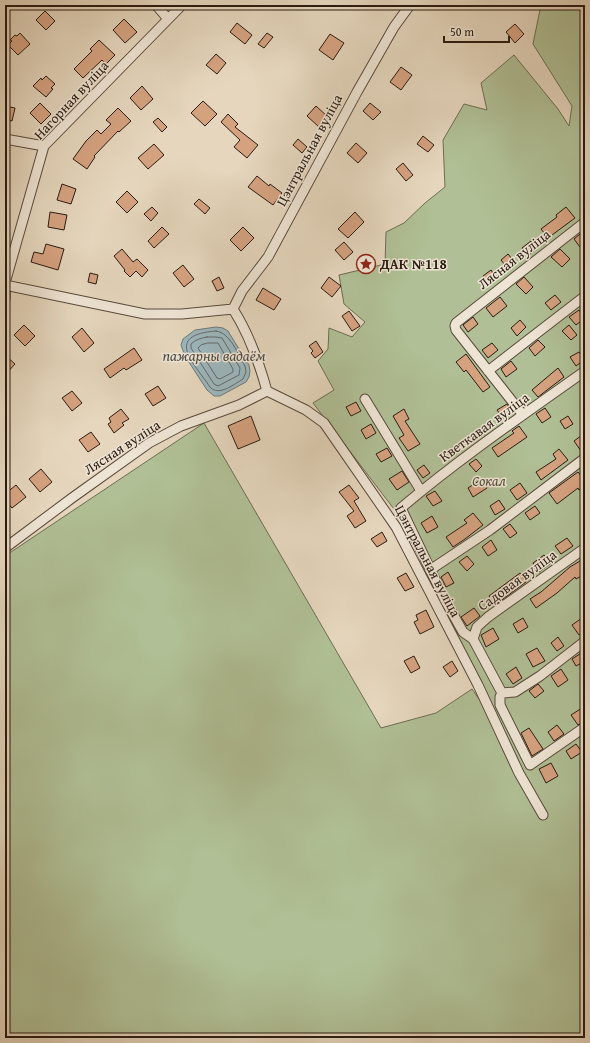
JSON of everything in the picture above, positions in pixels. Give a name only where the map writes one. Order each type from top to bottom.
[{"type":"street","points":[[156,5],[168,18]]},
{"type":"street","name":"Нагорная вуліца","points":[[5,284],[44,146],[182,5]]},
{"type":"street","name":"Цэнтральная вуліца","points":[[233,308],[242,292],[268,257],[357,92],[394,27],[410,5]]},
{"type":"street","points":[[5,138],[44,146]]},
{"type":"street","name":"Лясная вуліца","points":[[488,371],[456,330],[456,323],[585,222]]},
{"type":"street","points":[[5,284],[145,314],[182,314],[233,308],[242,322],[256,356],[267,391]]},
{"type":"street","points":[[5,289],[5,299]]},
{"type":"street","points":[[523,415],[488,371],[585,296]]},
{"type":"street","name":"Кветкавая вуліца","points":[[430,570],[401,508],[421,491],[523,415],[585,371]]},
{"type":"street","name":"Цэнтральная вуліца","points":[[267,391],[306,410],[319,419],[330,432],[396,527],[478,685],[519,773],[543,815]]},
{"type":"street","name":"Лясная вуліца","points":[[5,548],[149,443],[181,426],[239,405],[267,391]]},
{"type":"street","points":[[365,398],[421,491]]},
{"type":"street","points":[[585,458],[490,530],[430,570],[463,632],[473,639],[502,693],[500,697],[500,705],[530,765],[585,727]]},
{"type":"street","name":"Садовая вуліца","points":[[473,639],[477,627],[488,617],[585,548]]},
{"type":"street","points":[[502,693],[515,692],[540,676],[585,642]]},
{"type":"street","points":[[478,685],[493,677]]},
{"type":"green space","name":"Сокал","points":[[541,5],[585,5],[585,1038],[5,1038],[5,556],[204,423],[381,728],[436,713],[472,689],[502,732],[501,724],[397,513],[313,403],[334,390],[318,361],[328,349],[329,328],[352,337],[365,322],[344,304],[339,275],[385,264],[386,232],[404,223],[445,187],[443,140],[464,104],[487,110],[481,83],[514,55],[558,109],[569,126],[572,106],[533,44]]},
{"type":"water","name":"пажарны вадаём","points":[[216,327],[223,328],[228,331],[249,365],[250,371],[246,382],[220,396],[214,396],[207,390],[185,356],[181,345],[183,339],[195,330]]},
{"type":"building","points":[[45,11],[55,21],[46,30],[36,20]]},
{"type":"building","points":[[124,19],[137,32],[125,43],[113,30]]},
{"type":"building","points":[[237,23],[252,35],[245,44],[230,32]]},
{"type":"building","points":[[515,24],[524,34],[515,43],[506,32]]},
{"type":"building","points":[[20,33],[30,44],[18,55],[8,45],[12,41],[10,40],[15,35],[17,36]]},
{"type":"building","points":[[267,33],[273,37],[264,48],[258,44]]},
{"type":"building","points":[[330,34],[344,43],[333,60],[319,50]]},
{"type":"building","points":[[99,40],[115,55],[106,64],[102,60],[83,78],[74,69],[92,51],[90,49]]},
{"type":"building","points":[[216,54],[226,63],[217,74],[206,65]]},
{"type":"building","points":[[401,67],[412,75],[401,90],[390,82]]},
{"type":"building","points":[[46,76],[55,84],[51,88],[53,89],[46,97],[33,86],[41,78],[42,80]]},
{"type":"building","points":[[142,86],[153,99],[141,110],[130,98]]},
{"type":"building","points":[[203,101],[217,114],[205,126],[191,113]]},
{"type":"building","points":[[40,103],[51,114],[41,124],[30,113]]},
{"type":"building","points":[[370,103],[381,112],[373,120],[363,111]]},
{"type":"building","points":[[5,106],[15,108],[12,121],[5,119]]},
{"type":"building","points":[[316,106],[328,117],[319,127],[307,116]]},
{"type":"building","points":[[118,108],[131,121],[119,132],[118,131],[94,156],[95,157],[87,169],[73,159],[86,141],[97,130],[101,134],[111,124],[106,120]]},
{"type":"building","points":[[228,114],[238,124],[235,127],[258,145],[247,158],[234,147],[240,140],[221,122]]},
{"type":"building","points":[[158,118],[167,127],[162,132],[153,122]]},
{"type":"building","points":[[423,136],[434,145],[428,152],[417,144]]},
{"type":"building","points":[[298,139],[307,147],[302,153],[293,145]]},
{"type":"building","points":[[356,143],[367,153],[358,163],[347,153]]},
{"type":"building","points":[[154,144],[164,155],[148,169],[138,158]]},
{"type":"building","points":[[403,163],[413,175],[406,181],[396,169]]},
{"type":"building","points":[[257,176],[269,186],[270,184],[282,193],[273,205],[248,187]]},
{"type":"building","points":[[62,184],[76,189],[71,204],[57,200]]},
{"type":"building","points":[[127,191],[138,202],[127,213],[116,202]]},
{"type":"building","points":[[199,199],[210,208],[205,214],[194,204]]},
{"type":"building","points":[[152,207],[158,213],[151,221],[144,214]]},
{"type":"building","points":[[566,207],[575,218],[548,238],[541,229],[557,217],[556,215]]},
{"type":"building","points":[[50,212],[67,215],[64,230],[48,227]]},
{"type":"building","points":[[355,212],[364,222],[348,238],[338,229]]},
{"type":"building","points":[[162,227],[169,234],[154,248],[148,241]]},
{"type":"building","points":[[243,227],[254,238],[241,251],[230,240]]},
{"type":"building","points":[[585,230],[585,243],[580,247],[574,239]]},
{"type":"building","points":[[531,241],[537,248],[528,256],[522,248]]},
{"type":"building","points":[[344,242],[353,252],[344,260],[335,250]]},
{"type":"building","points":[[46,244],[64,249],[58,270],[31,262],[34,252],[43,254]]},
{"type":"building","points":[[122,249],[133,262],[137,259],[148,270],[142,277],[136,271],[130,277],[124,271],[125,270],[114,256]]},
{"type":"building","points":[[560,249],[570,259],[562,267],[551,257]]},
{"type":"building","points":[[508,254],[516,264],[509,270],[501,260]]},
{"type":"building","points":[[183,265],[194,279],[184,287],[173,273]]},
{"type":"building","points":[[491,270],[497,279],[489,285],[483,276]]},
{"type":"building","points":[[90,273],[98,275],[96,284],[88,282]]},
{"type":"building","points":[[219,277],[224,288],[217,291],[212,281]]},
{"type":"building","points":[[329,277],[341,286],[332,297],[321,288]]},
{"type":"building","points":[[524,277],[533,287],[526,294],[516,284]]},
{"type":"building","points":[[263,288],[281,299],[274,310],[256,300]]},
{"type":"building","points":[[555,295],[561,302],[551,310],[545,303]]},
{"type":"building","points":[[500,297],[507,306],[493,317],[486,308]]},
{"type":"building","points":[[579,310],[585,318],[576,325],[569,317]]},
{"type":"building","points":[[349,311],[360,326],[352,331],[342,316]]},
{"type":"building","points":[[473,317],[478,324],[468,332],[463,325]]},
{"type":"building","points":[[520,320],[526,327],[517,336],[511,328]]},
{"type":"building","points":[[24,325],[35,336],[25,346],[14,335]]},
{"type":"building","points":[[569,325],[577,335],[571,340],[562,331]]},
{"type":"building","points":[[82,328],[94,343],[84,352],[72,337]]},
{"type":"building","points":[[538,340],[545,347],[535,356],[529,348]]},
{"type":"building","points":[[316,341],[323,352],[315,358],[311,353],[313,351],[309,346]]},
{"type":"building","points":[[492,343],[498,350],[488,358],[482,350]]},
{"type":"building","points":[[134,348],[142,360],[126,370],[124,368],[110,378],[104,369]]},
{"type":"building","points":[[579,352],[584,360],[576,366],[570,357]]},
{"type":"building","points":[[466,354],[490,387],[483,392],[466,370],[464,372],[456,362]]},
{"type":"building","points":[[5,355],[15,364],[5,375]]},
{"type":"building","points":[[511,361],[517,369],[506,377],[501,369]]},
{"type":"building","points":[[558,368],[564,377],[538,397],[532,390]]},
{"type":"building","points":[[158,386],[166,398],[153,406],[145,394]]},
{"type":"building","points":[[72,391],[82,403],[72,411],[62,398]]},
{"type":"building","points":[[356,402],[361,411],[351,416],[346,407]]},
{"type":"building","points":[[507,404],[513,412],[503,418],[497,410]]},
{"type":"building","points":[[545,408],[551,417],[542,423],[536,414]]},
{"type":"building","points":[[121,409],[129,419],[122,423],[124,425],[114,433],[108,424],[111,422],[109,418]]},
{"type":"building","points":[[404,409],[409,419],[405,421],[420,444],[408,451],[399,438],[404,435],[393,416]]},
{"type":"building","points":[[251,416],[260,440],[238,449],[228,426]]},
{"type":"building","points":[[568,416],[573,424],[565,429],[560,421]]},
{"type":"building","points":[[371,424],[376,433],[366,439],[361,430]]},
{"type":"building","points":[[519,426],[527,437],[498,457],[492,448],[514,433],[512,431]]},
{"type":"building","points":[[91,432],[100,444],[88,452],[79,440]]},
{"type":"building","points":[[585,433],[585,448],[581,451],[574,441]]},
{"type":"building","points":[[387,448],[392,456],[381,462],[376,454]]},
{"type":"building","points":[[559,449],[568,460],[541,480],[536,472],[556,459],[553,454]]},
{"type":"building","points":[[476,459],[482,466],[476,472],[469,464]]},
{"type":"building","points":[[424,465],[430,473],[423,478],[417,470]]},
{"type":"building","points":[[41,469],[52,482],[40,492],[29,479]]},
{"type":"building","points":[[402,471],[409,482],[397,490],[389,479]]},
{"type":"building","points":[[578,472],[585,481],[585,486],[579,490],[578,488],[557,504],[549,493]]},
{"type":"building","points":[[482,479],[487,488],[473,497],[468,488]]},
{"type":"building","points":[[520,483],[527,493],[517,500],[510,490]]},
{"type":"building","points":[[16,485],[26,497],[12,508],[5,500],[5,494]]},
{"type":"building","points":[[349,485],[359,498],[354,501],[366,521],[355,528],[347,516],[354,511],[339,492]]},
{"type":"building","points":[[435,491],[442,501],[433,506],[426,496]]},
{"type":"building","points":[[499,500],[505,509],[495,515],[490,506]]},
{"type":"building","points":[[535,506],[540,513],[530,520],[525,513]]},
{"type":"building","points":[[473,513],[483,525],[453,547],[446,537],[467,523],[464,520]]},
{"type":"building","points":[[432,516],[438,527],[427,533],[421,523]]},
{"type":"building","points":[[510,524],[517,533],[510,538],[503,529]]},
{"type":"building","points":[[382,532],[387,541],[377,547],[371,539]]},
{"type":"building","points":[[567,538],[573,546],[561,554],[555,546]]},
{"type":"building","points":[[491,540],[497,550],[488,556],[482,547]]},
{"type":"building","points":[[544,555],[551,563],[539,572],[533,563]]},
{"type":"building","points":[[467,556],[474,564],[467,571],[459,562]]},
{"type":"building","points":[[580,561],[585,569],[585,574],[576,579],[575,577],[557,593],[536,608],[530,599],[541,592],[570,567]]},
{"type":"building","points":[[448,572],[454,583],[446,587],[441,577]]},
{"type":"building","points":[[406,573],[414,587],[405,591],[397,578]]},
{"type":"building","points":[[520,573],[526,582],[495,605],[489,596]]},
{"type":"building","points":[[474,608],[480,616],[467,626],[461,617]]},
{"type":"building","points":[[426,610],[434,627],[420,634],[414,622],[418,620],[416,615]]},
{"type":"building","points":[[523,618],[528,627],[518,633],[513,624]]},
{"type":"building","points":[[582,618],[585,622],[585,631],[579,635],[572,625]]},
{"type":"building","points":[[493,628],[499,639],[486,647],[481,635]]},
{"type":"building","points":[[558,637],[564,646],[557,651],[551,643]]},
{"type":"building","points":[[537,648],[545,661],[533,667],[526,654]]},
{"type":"building","points":[[583,652],[585,661],[576,666],[572,659]]},
{"type":"building","points":[[414,656],[420,668],[411,673],[404,661]]},
{"type":"building","points":[[452,661],[458,671],[450,677],[443,667]]},
{"type":"building","points":[[516,667],[522,678],[513,684],[506,674]]},
{"type":"building","points":[[561,669],[568,680],[558,687],[551,676]]},
{"type":"building","points":[[538,684],[544,691],[535,698],[529,691]]},
{"type":"building","points":[[585,706],[585,721],[578,725],[571,715]]},
{"type":"building","points":[[557,725],[564,734],[554,741],[548,732]]},
{"type":"building","points":[[529,728],[543,749],[532,756],[521,733]]},
{"type":"building","points":[[576,744],[582,752],[571,759],[566,751]]},
{"type":"building","points":[[551,763],[558,776],[546,783],[539,769]]},
{"type":"place","name":"ДАК №118","points":[[366,264]]}]
